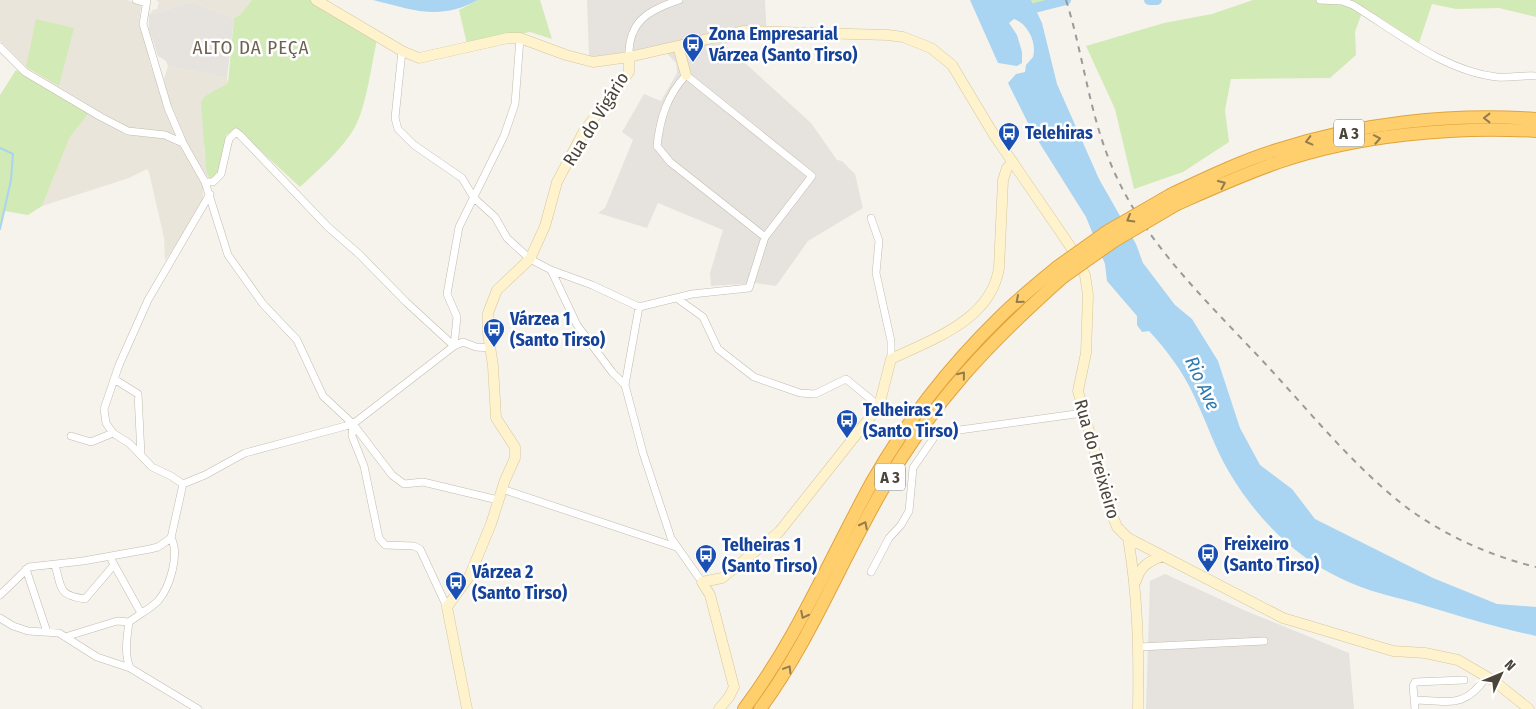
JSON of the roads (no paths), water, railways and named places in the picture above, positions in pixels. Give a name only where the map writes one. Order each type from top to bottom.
[{"type":"highway","name":"A 3","points":[[760,709],[776,688],[809,634],[884,487],[923,425],[965,372],[1008,326],[1060,273],[1108,231],[1277,150],[1330,136],[1392,124],[1455,118],[1536,119]]},
{"type":"highway","name":"A 3","points":[[1174,199],[1281,161],[1394,136],[1456,130],[1536,131]]},
{"type":"highway","name":"A 3","points":[[744,709],[798,628],[873,481],[913,418],[955,363],[1000,317],[1060,273]]},
{"type":"street","points":[[136,0],[147,1],[143,24],[168,108],[182,143],[210,194],[228,254],[263,304],[297,340],[323,396],[353,424],[392,475],[404,484],[423,482],[498,500]]},
{"type":"street","name":"Rua do Freixieiro","points":[[316,0],[402,51],[419,58],[491,40],[520,38],[566,55],[593,62],[629,57],[743,31],[888,35],[918,42],[943,56],[960,75],[994,135],[1070,246],[1085,276],[1088,295],[1086,353],[1078,391],[1113,517],[1117,527],[1128,538]]},
{"type":"street","name":"Rua do Vigário","points":[[530,259],[545,226],[557,182],[584,131],[629,72],[628,44],[634,27],[642,17],[680,0]]},
{"type":"street","points":[[1320,0],[1342,1],[1353,5],[1424,50],[1462,67],[1498,77],[1536,76]]},
{"type":"street","points":[[454,346],[457,317],[447,294],[459,227],[504,136],[515,104],[520,38]]},
{"type":"street","points":[[402,51],[395,118],[398,129],[414,145],[462,178],[474,198],[495,217],[507,238],[530,259],[551,270],[592,285],[639,307],[678,299],[692,294],[748,288],[764,237],[812,176],[686,76],[678,46]]},
{"type":"street","points":[[0,47],[25,72],[128,131],[165,136],[182,143]]},
{"type":"street","points":[[686,76],[676,87],[660,121],[657,146],[670,162],[764,237]]},
{"type":"street","points":[[205,182],[213,182],[221,174],[229,139],[236,132],[328,227],[360,254],[406,302],[454,346]]},
{"type":"street","points":[[891,359],[957,325],[976,312],[987,300],[997,282],[999,268],[1002,180],[1007,168],[1013,162]]},
{"type":"street","points":[[183,484],[172,476],[152,467],[130,444],[113,433],[106,423],[104,409],[114,379],[148,300],[210,194]]},
{"type":"street","points":[[702,582],[722,578],[779,532],[879,406],[891,359],[891,341],[876,273],[879,241],[871,218]]},
{"type":"street","points":[[447,607],[470,575],[515,458],[514,447],[496,418],[488,313],[497,290],[530,259]]},
{"type":"street","points":[[551,270],[577,326],[612,372],[625,385]]},
{"type":"street","points":[[678,299],[703,317],[718,349],[754,377],[800,393],[815,394],[846,379],[879,406]]},
{"type":"street","points":[[639,307],[625,385],[643,453],[671,538],[710,595],[734,687],[730,697],[719,709]]},
{"type":"street","points":[[183,484],[204,476],[246,453],[353,424],[454,346],[463,342],[476,347],[490,348]]},
{"type":"street","points":[[114,379],[138,394],[141,455]]},
{"type":"street","points":[[871,572],[889,538],[901,525],[908,511],[913,468],[935,436],[945,432],[1083,413]]},
{"type":"street","points":[[353,424],[352,436],[364,466],[379,538],[385,545],[414,546],[420,549],[447,607],[467,709]]},
{"type":"street","points":[[71,436],[91,442],[113,433]]},
{"type":"street","points":[[0,595],[26,569],[158,547],[171,538],[183,484]]},
{"type":"street","points":[[502,489],[677,547]]},
{"type":"street","points":[[65,637],[116,621],[129,622],[158,600],[170,581],[176,546],[171,538]]},
{"type":"street","points":[[1128,538],[1283,618],[1393,652],[1444,656],[1468,664],[1487,676],[1529,709]]},
{"type":"street","points":[[1128,538],[1135,582],[1139,647],[1138,709]]},
{"type":"street","points":[[109,556],[141,613]]},
{"type":"street","points":[[1135,582],[1139,571],[1147,563],[1162,556]]},
{"type":"street","points":[[55,565],[63,592],[68,596],[85,599],[114,565]]},
{"type":"street","points":[[26,569],[47,632]]},
{"type":"street","points":[[0,618],[21,628],[59,633],[97,657],[130,668],[198,709]]},
{"type":"street","points":[[129,622],[126,644],[130,668]]},
{"type":"street","points":[[1139,647],[1264,641]]},
{"type":"street","points":[[1414,700],[1462,701],[1487,676]]},
{"type":"street","points":[[1415,709],[1412,686],[1417,680],[1464,680]]},
{"type":"water","points":[[373,0],[478,0],[451,10],[426,12]]},
{"type":"water","name":"Rio Ave","points":[[970,0],[1031,0],[1042,23],[1057,84],[1099,179],[1136,244],[1143,263],[1175,305],[1192,319],[1218,361],[1240,428],[1260,465],[1292,489],[1315,519],[1433,578],[1497,604],[1536,607],[1536,636],[1372,591],[1350,583],[1306,558],[1263,519],[1229,472],[1190,387],[1180,370],[1149,331],[1142,332],[1137,325],[1137,316],[1107,281],[1105,264],[1086,217],[1032,131],[1008,83],[1016,74],[1025,72],[1026,65],[1033,57],[1034,46],[1030,35],[1019,21],[1014,19],[1009,23],[1017,35],[1022,52],[1022,63],[1017,66],[998,63]]},
{"type":"waterway","points":[[1023,11],[1066,0]]},
{"type":"waterway","points":[[1149,0],[1157,0]]},
{"type":"waterway","points":[[0,148],[13,154],[11,180],[0,229]]},
{"type":"railway","points":[[1066,0],[1094,115],[1109,160],[1133,208],[1168,258],[1208,304],[1338,443],[1391,495],[1424,520],[1455,537],[1486,551],[1536,567]]},
{"type":"place","name":"Zona Empresarial Várzea (Santo Tirso)","points":[[693,63]]},
{"type":"place","name":"Telehiras","points":[[1009,152]]},
{"type":"place","name":"Várzea 1 (Santo Tirso)","points":[[494,348]]},
{"type":"place","name":"Telheiras 2 (Santo Tirso)","points":[[847,439]]},
{"type":"place","name":"Freixeiro (Santo Tirso)","points":[[1208,573]]},
{"type":"place","name":"Telheiras 1 (Santo Tirso)","points":[[706,574]]},
{"type":"place","name":"Várzea 2 (Santo Tirso)","points":[[456,601]]},
{"type":"district","name":"ALTO DA PEÇA","points":[[251,47]]}]
